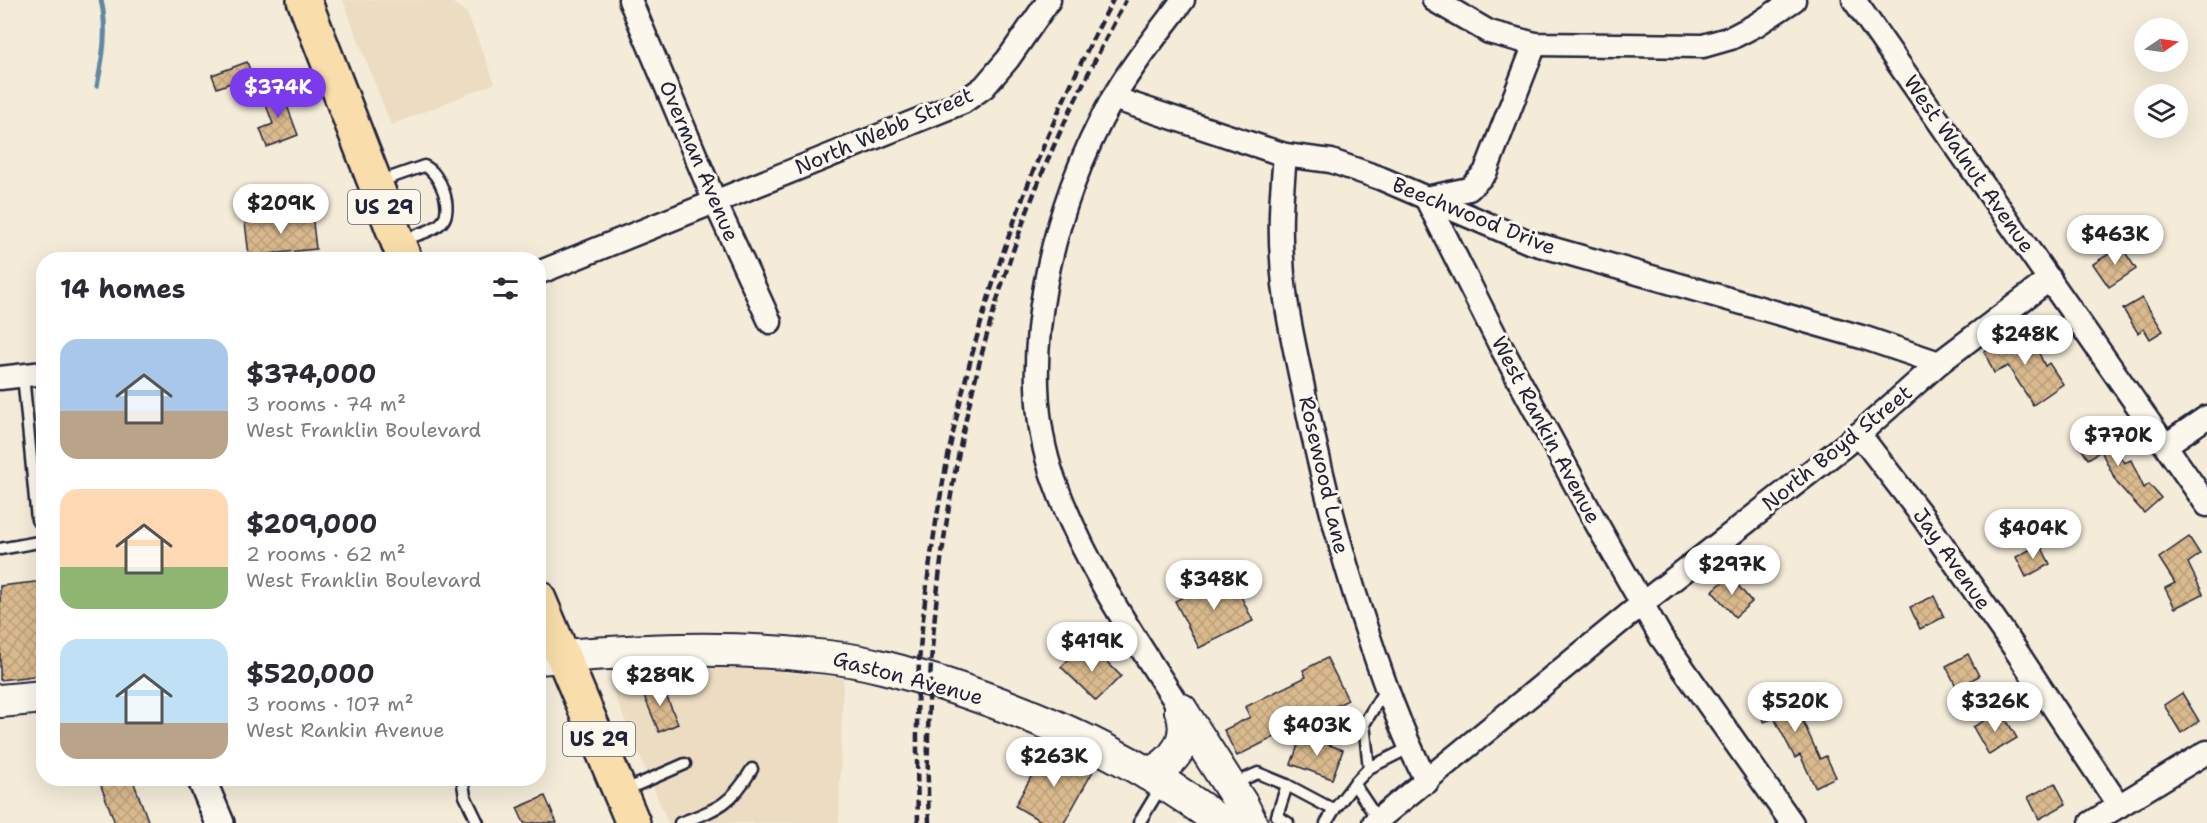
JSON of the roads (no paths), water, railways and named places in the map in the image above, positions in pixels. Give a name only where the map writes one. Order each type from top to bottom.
[{"type":"main road","name":"US 29","points":[[304,0],[402,250]]},
{"type":"main road","name":"US 29","points":[[546,634],[551,657],[620,792],[633,823]]},
{"type":"main road","name":"Gaston Avenue","points":[[551,657],[692,648],[831,657],[864,663],[916,676],[993,700],[1063,728],[1156,778],[1221,823]]},
{"type":"main road","points":[[0,701],[36,698]]},
{"type":"main road","points":[[1181,710],[1230,785],[1267,821]]},
{"type":"main road","points":[[1156,778],[1178,751],[1186,730],[1181,710]]},
{"type":"main road","points":[[1190,801],[1205,763],[1201,741]]},
{"type":"street","name":"Overman Avenue","points":[[630,0],[715,202],[770,322]]},
{"type":"street","name":"North Webb Street","points":[[546,270],[963,102],[984,87],[1008,59],[1049,0]]},
{"type":"street","points":[[1181,710],[1120,616],[1083,548],[1053,478],[1042,435],[1037,386],[1038,332],[1051,258],[1068,200],[1090,141],[1113,98],[1183,0]]},
{"type":"street","points":[[1434,0],[1489,32],[1535,44],[1703,46],[1756,25],[1794,0]]},
{"type":"street","name":"West Walnut Avenue","points":[[1854,0],[2207,505]]},
{"type":"street","points":[[1426,198],[1469,189],[1485,172],[1535,44]]},
{"type":"street","name":"Beechwood Drive","points":[[1113,98],[1285,155],[1331,161],[1380,178],[1529,242],[1865,338],[1939,363]]},
{"type":"street","name":"Rosewood Lane","points":[[1285,155],[1280,207],[1281,250],[1290,319],[1321,476],[1343,561],[1386,688],[1409,748],[1427,782]]},
{"type":"street","name":"West Rankin Avenue","points":[[1426,198],[1499,343],[1661,637],[1792,823]]},
{"type":"street","name":"North Boyd Street","points":[[1376,821],[1427,782],[1643,603],[1859,434],[1939,363],[2050,279]]},
{"type":"street","points":[[0,378],[33,374]]},
{"type":"street","points":[[2166,445],[2207,417]]},
{"type":"street","name":"Jay Avenue","points":[[1859,434],[1923,517],[1971,585],[2119,807]]},
{"type":"street","points":[[2091,823],[2207,752]]},
{"type":"street","points":[[204,786],[220,823]]},
{"type":"lane","points":[[375,183],[424,166],[430,169],[439,182],[446,203],[446,214],[440,224],[402,250]]},
{"type":"lane","points":[[33,374],[36,484]]},
{"type":"lane","points":[[0,549],[36,543]]},
{"type":"lane","points":[[1369,768],[1364,724],[1386,688]]},
{"type":"lane","points":[[1326,823],[1354,784],[1369,768],[1409,748]]},
{"type":"lane","points":[[620,792],[685,764]]},
{"type":"lane","points":[[680,823],[726,803],[741,788],[752,769]]},
{"type":"lane","points":[[1230,785],[1258,773],[1334,810]]},
{"type":"lane","points":[[1138,823],[1156,778]]},
{"type":"lane","points":[[1354,784],[1376,821]]},
{"type":"lane","points":[[463,786],[465,796],[478,823]]},
{"type":"lane","points":[[1287,786],[1267,821],[1288,823]]},
{"type":"waterway","points":[[97,86],[103,54],[104,32],[101,0]]},
{"type":"railway","points":[[918,823],[917,701],[922,628],[932,545],[965,383],[986,305],[1012,227],[1075,75],[1113,0]]},
{"type":"railway","points":[[929,823],[928,742],[931,659],[939,576],[951,494],[968,411],[988,331],[1013,252],[1041,176],[1071,109],[1126,0]]}]
